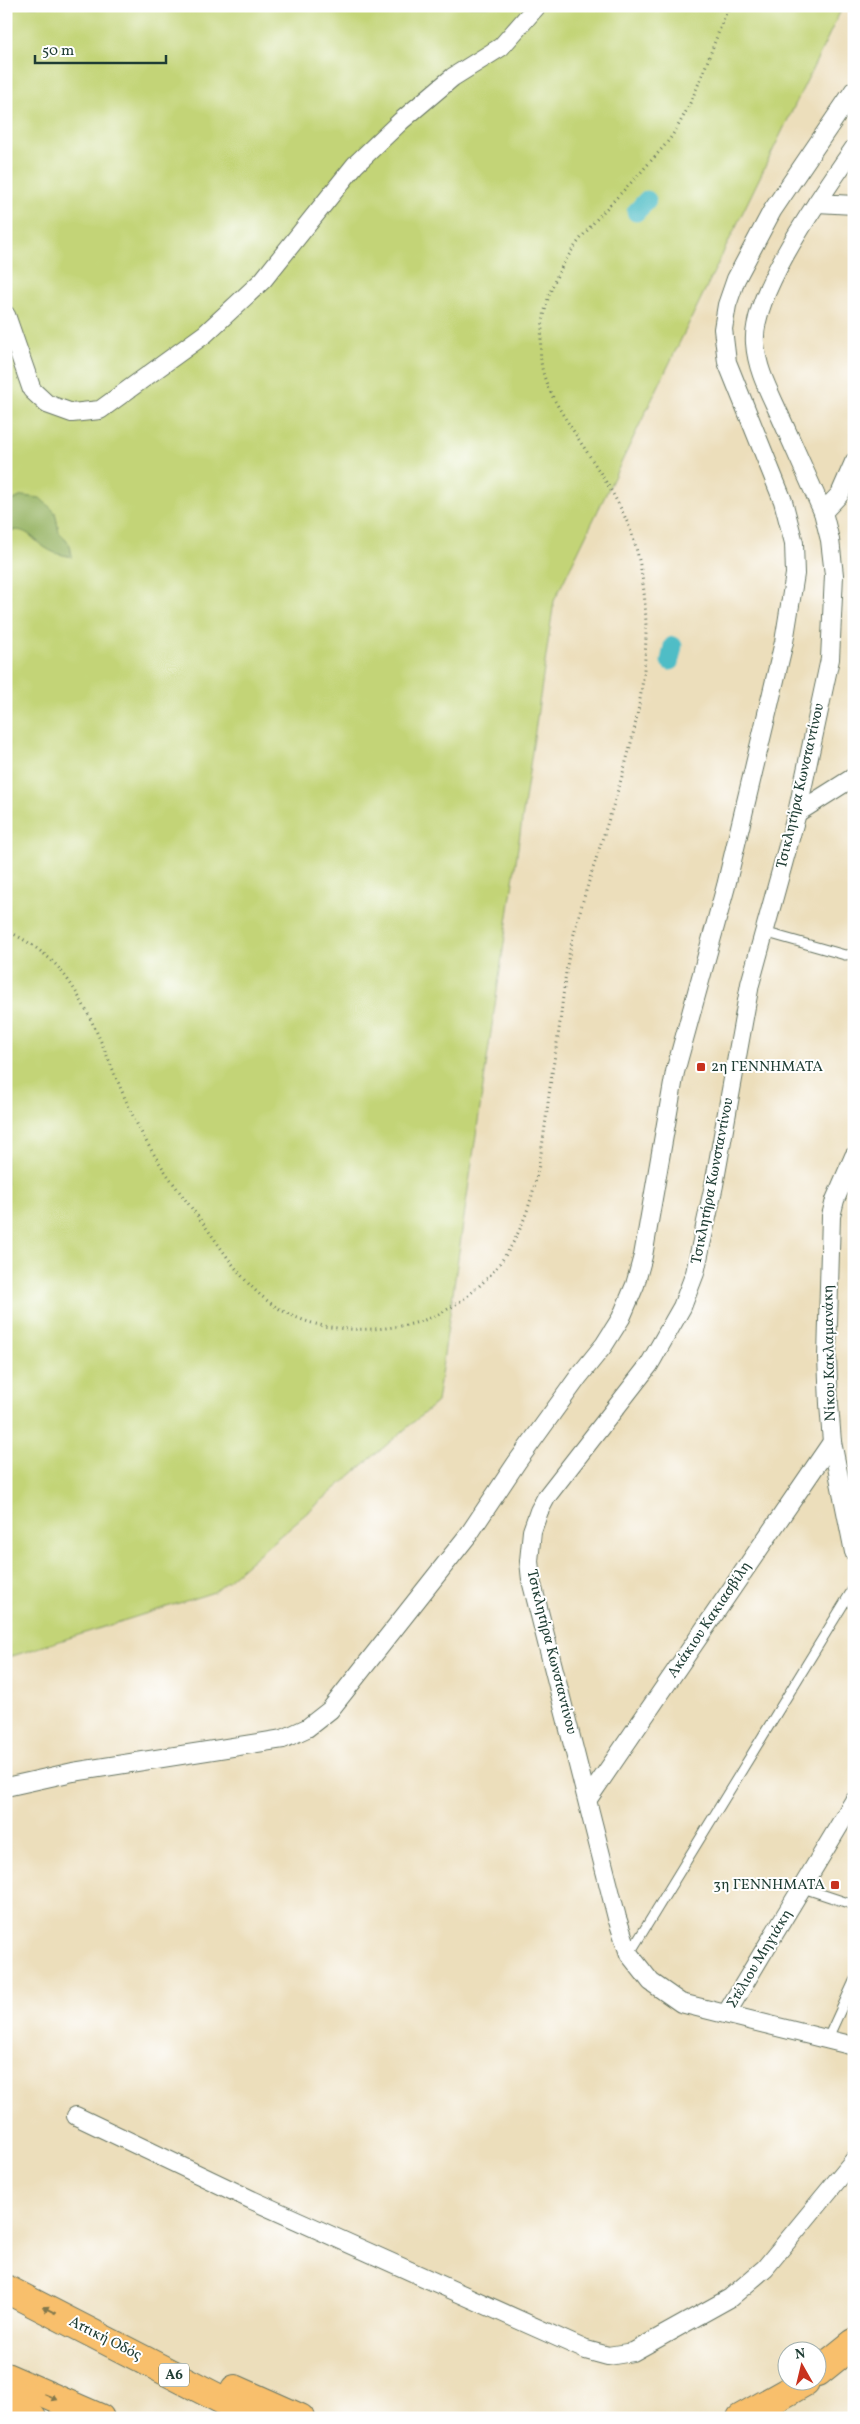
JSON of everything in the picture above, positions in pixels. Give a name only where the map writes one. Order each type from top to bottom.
[{"type":"highway","name":"Αττική Οδός","points":[[6,2289],[92,2331],[257,2418]]},
{"type":"highway","points":[[92,2331],[271,2404],[300,2418]]},
{"type":"highway","points":[[828,2364],[854,2343]]},
{"type":"highway","points":[[6,2377],[100,2418]]},
{"type":"highway","points":[[742,2418],[788,2392]]},
{"type":"highway","points":[[6,2403],[13,2409],[32,2418]]},
{"type":"street","points":[[6,315],[32,390],[47,404],[72,412],[100,410],[205,334],[263,280],[355,165],[401,121],[452,77],[500,47],[537,6]]},
{"type":"street","points":[[6,1787],[73,1772],[283,1739],[307,1728],[330,1710],[469,1534],[517,1462],[579,1376],[604,1345],[621,1318],[635,1285],[644,1256],[675,1072],[726,886],[784,642],[795,574],[794,543],[783,501],[727,362],[723,329],[727,305],[736,279],[772,212],[854,90]]},
{"type":"street","name":"Τσικλητήρα Κωνσταντίνου","points":[[854,148],[817,202],[768,287],[760,311],[754,342],[764,381],[823,512],[830,540],[834,575],[830,659],[796,812],[750,984],[714,1185],[690,1288],[668,1336],[649,1366],[547,1496],[532,1531],[529,1562],[536,1605],[588,1798],[617,1918],[630,1954],[651,1982],[666,1994],[682,2002],[854,2046]]},
{"type":"street","points":[[817,202],[854,205]]},
{"type":"street","points":[[823,512],[840,494],[854,462]]},
{"type":"street","points":[[796,812],[854,777]]},
{"type":"street","name":"Νίκου Κακλαμανάκη","points":[[854,1156],[835,1200],[831,1216],[827,1377],[832,1442],[854,1552]]},
{"type":"street","name":"Ακάκιου Κακιασβίλη","points":[[588,1798],[832,1442]]},
{"type":"street","name":"Στέλιου Μηγιάκη","points":[[726,2014],[854,1802]]},
{"type":"street","points":[[76,2116],[252,2200],[586,2350],[608,2356],[633,2352],[730,2298],[748,2285],[765,2268],[854,2160]]},
{"type":"lane","points":[[764,932],[845,955],[854,954]]},
{"type":"lane","points":[[630,1954],[854,1587]]},
{"type":"lane","points":[[803,1888],[854,1905]]},
{"type":"lane","points":[[827,2040],[854,1981]]},
{"type":"path","points":[[6,930],[45,955],[60,970],[81,1002],[139,1128],[163,1166],[250,1287],[271,1304],[306,1321],[341,1328],[383,1328],[412,1324],[441,1315],[470,1294],[494,1272],[511,1248],[524,1222],[533,1196],[541,1155],[569,954],[593,866],[620,788],[634,739],[644,665],[646,621],[644,589],[636,548],[625,516],[556,404],[543,372],[541,350],[544,314],[552,284],[576,243],[674,133],[729,6]]},
{"type":"green space","points":[[6,6],[843,6],[554,601],[437,1402],[214,1592],[6,1658],[6,532],[23,530],[48,549],[72,557],[70,545],[59,532],[55,512],[22,496],[6,504]]},
{"type":"green space","points":[[22,496],[40,498],[55,512],[59,532],[70,545],[72,557],[46,549],[26,533],[14,530],[6,532],[6,504]]},
{"type":"waterway","points":[[636,212],[647,200]]},
{"type":"waterway","points":[[670,661],[673,646]]},
{"type":"place","name":"2η ΓΕΝΝΗΜΑΤΑ","points":[[701,1067]]},
{"type":"place","name":"3η ΓΕΝΝΗΜΑΤΑ","points":[[835,1885]]}]
